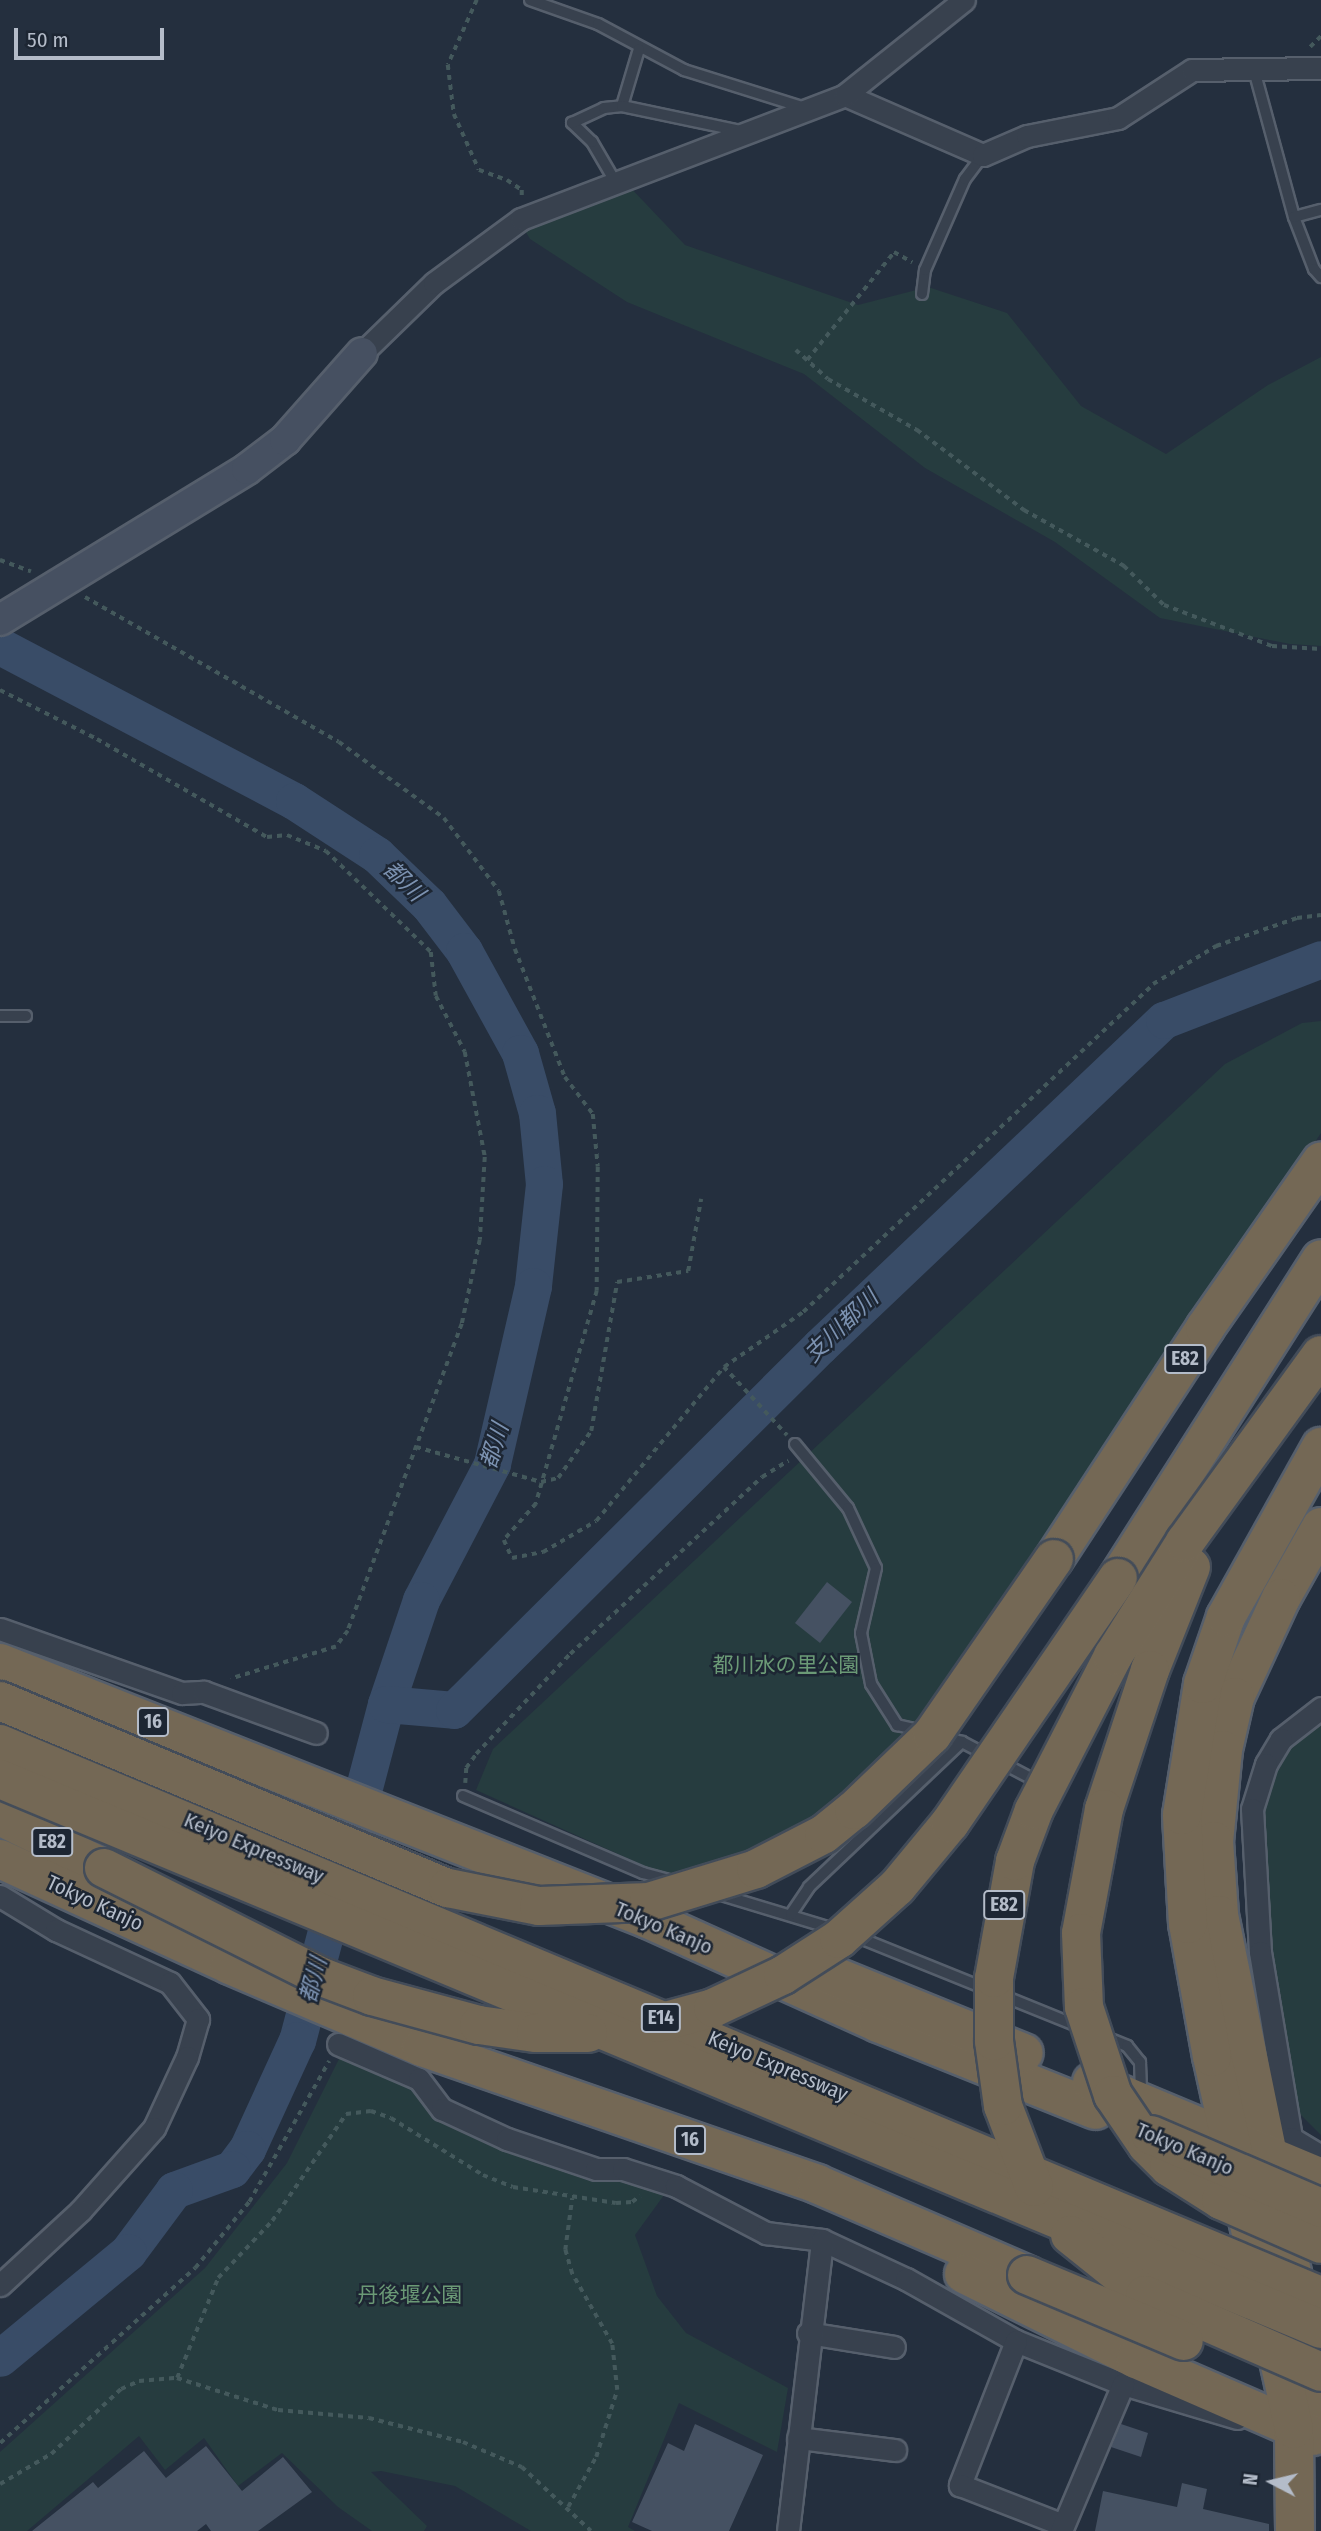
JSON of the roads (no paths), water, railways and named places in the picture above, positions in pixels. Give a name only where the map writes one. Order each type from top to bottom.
[{"type":"highway","name":"E82","points":[[0,1701],[447,1888],[539,1906],[649,1902],[756,1869],[824,1834],[854,1811],[939,1726],[1054,1559],[1205,1328],[1321,1162]]},
{"type":"highway","name":"E82","points":[[0,1816],[322,1977],[440,2017],[536,2033],[611,2032],[646,2026],[713,2008],[772,1981],[828,1947],[897,1887],[950,1823],[1118,1578],[1321,1259]]},
{"type":"highway","points":[[1321,1328],[1221,1504],[1150,1670],[1101,1821],[1085,1893],[1080,1971],[1084,2007],[1102,2068],[1113,2095],[1147,2145],[1170,2167],[1221,2200],[1321,2244]]},
{"type":"highway","name":"E82","points":[[1321,1355],[1185,1542],[1113,1656],[1066,1744],[1034,1810],[1006,1892],[993,2014],[997,2075],[1015,2143],[1030,2180],[1071,2237],[1145,2295],[1321,2372]]},
{"type":"highway","points":[[1312,2427],[1227,2136],[1188,1924],[1182,1815],[1186,1770],[1203,1684],[1226,1617],[1321,1447]]},
{"type":"highway","points":[[1295,2531],[1312,2427],[1279,2145],[1219,1914],[1214,1841],[1223,1750],[1235,1697],[1304,1566],[1321,1527]]},
{"type":"highway","name":"Tokyo Kanjo","points":[[0,1663],[648,1919],[878,2023],[1095,2110],[1321,2207]]},
{"type":"highway","name":"Keiyo Expressway","points":[[0,1744],[1321,2296]]},
{"type":"highway","name":"Keiyo Expressway","points":[[0,1779],[1321,2329]]},
{"type":"highway","name":"Tokyo Kanjo","points":[[0,1858],[230,1965],[344,2030],[422,2047],[817,2184],[1321,2399]]},
{"type":"highway","points":[[648,1919],[692,1924],[752,1945],[1227,2136],[1279,2145],[1321,2178]]},
{"type":"highway","points":[[422,2047],[473,2075],[579,2122],[851,2218],[1246,2409],[1312,2427]]},
{"type":"street","points":[[0,620],[211,492],[285,440],[362,353],[434,283],[521,219],[845,95],[964,0]]},
{"type":"street","points":[[845,95],[983,155],[1027,136],[1118,118],[1192,70],[1219,66],[1254,70],[1321,68]]},
{"type":"street","points":[[0,1629],[182,1693],[204,1692],[316,1733]]},
{"type":"street","points":[[1321,1708],[1281,1739],[1266,1764],[1252,1809],[1260,1952],[1279,2145],[1321,2156]]},
{"type":"street","points":[[0,1896],[56,1930],[170,1983],[198,2019],[187,2057],[154,2128],[80,2211],[0,2285]]},
{"type":"street","points":[[344,2030],[419,2079],[442,2109],[507,2139],[596,2169],[623,2169],[652,2178],[713,2203],[766,2233],[822,2240],[906,2279],[1016,2341],[1123,2384],[1235,2421],[1246,2409]]},
{"type":"street","points":[[788,2531],[808,2333],[822,2240]]},
{"type":"street","points":[[808,2333],[894,2347]]},
{"type":"street","points":[[1016,2341],[960,2485],[1062,2528],[1123,2384]]},
{"type":"street","points":[[798,2438],[895,2450]]},
{"type":"lane","points":[[530,0],[598,24],[639,49],[684,70],[808,108]]},
{"type":"lane","points":[[622,106],[639,49]]},
{"type":"lane","points":[[1254,70],[1294,217],[1314,270],[1321,276]]},
{"type":"lane","points":[[616,183],[592,142],[572,122],[604,108],[622,106],[744,132]]},
{"type":"lane","points":[[922,294],[925,270],[965,180],[983,155]]},
{"type":"lane","points":[[1294,217],[1321,210]]},
{"type":"lane","points":[[0,1016],[26,1016]]},
{"type":"lane","points":[[799,1448],[848,1508],[876,1568],[861,1633],[871,1684],[897,1725],[962,1742],[1061,1794]]},
{"type":"lane","points":[[791,1914],[808,1887],[962,1742]]},
{"type":"lane","points":[[463,1796],[643,1873],[791,1914],[874,1943],[1127,2046],[1140,2062],[1140,2101]]},
{"type":"waterway","name":"都川","points":[[0,646],[294,801],[377,855],[429,905],[464,951],[520,1053],[537,1113],[544,1184],[533,1286],[492,1464],[421,1600],[386,1704],[297,2040],[247,2149],[232,2169],[174,2190],[128,2252],[0,2358]]},
{"type":"waterway","name":"支川都川","points":[[386,1704],[454,1710],[820,1346],[1164,1020],[1321,959]]},
{"type":"park label","name":"都川水の里公園","points":[[786,1665]]},
{"type":"park label","name":"丹後堰公園","points":[[410,2295]]}]
